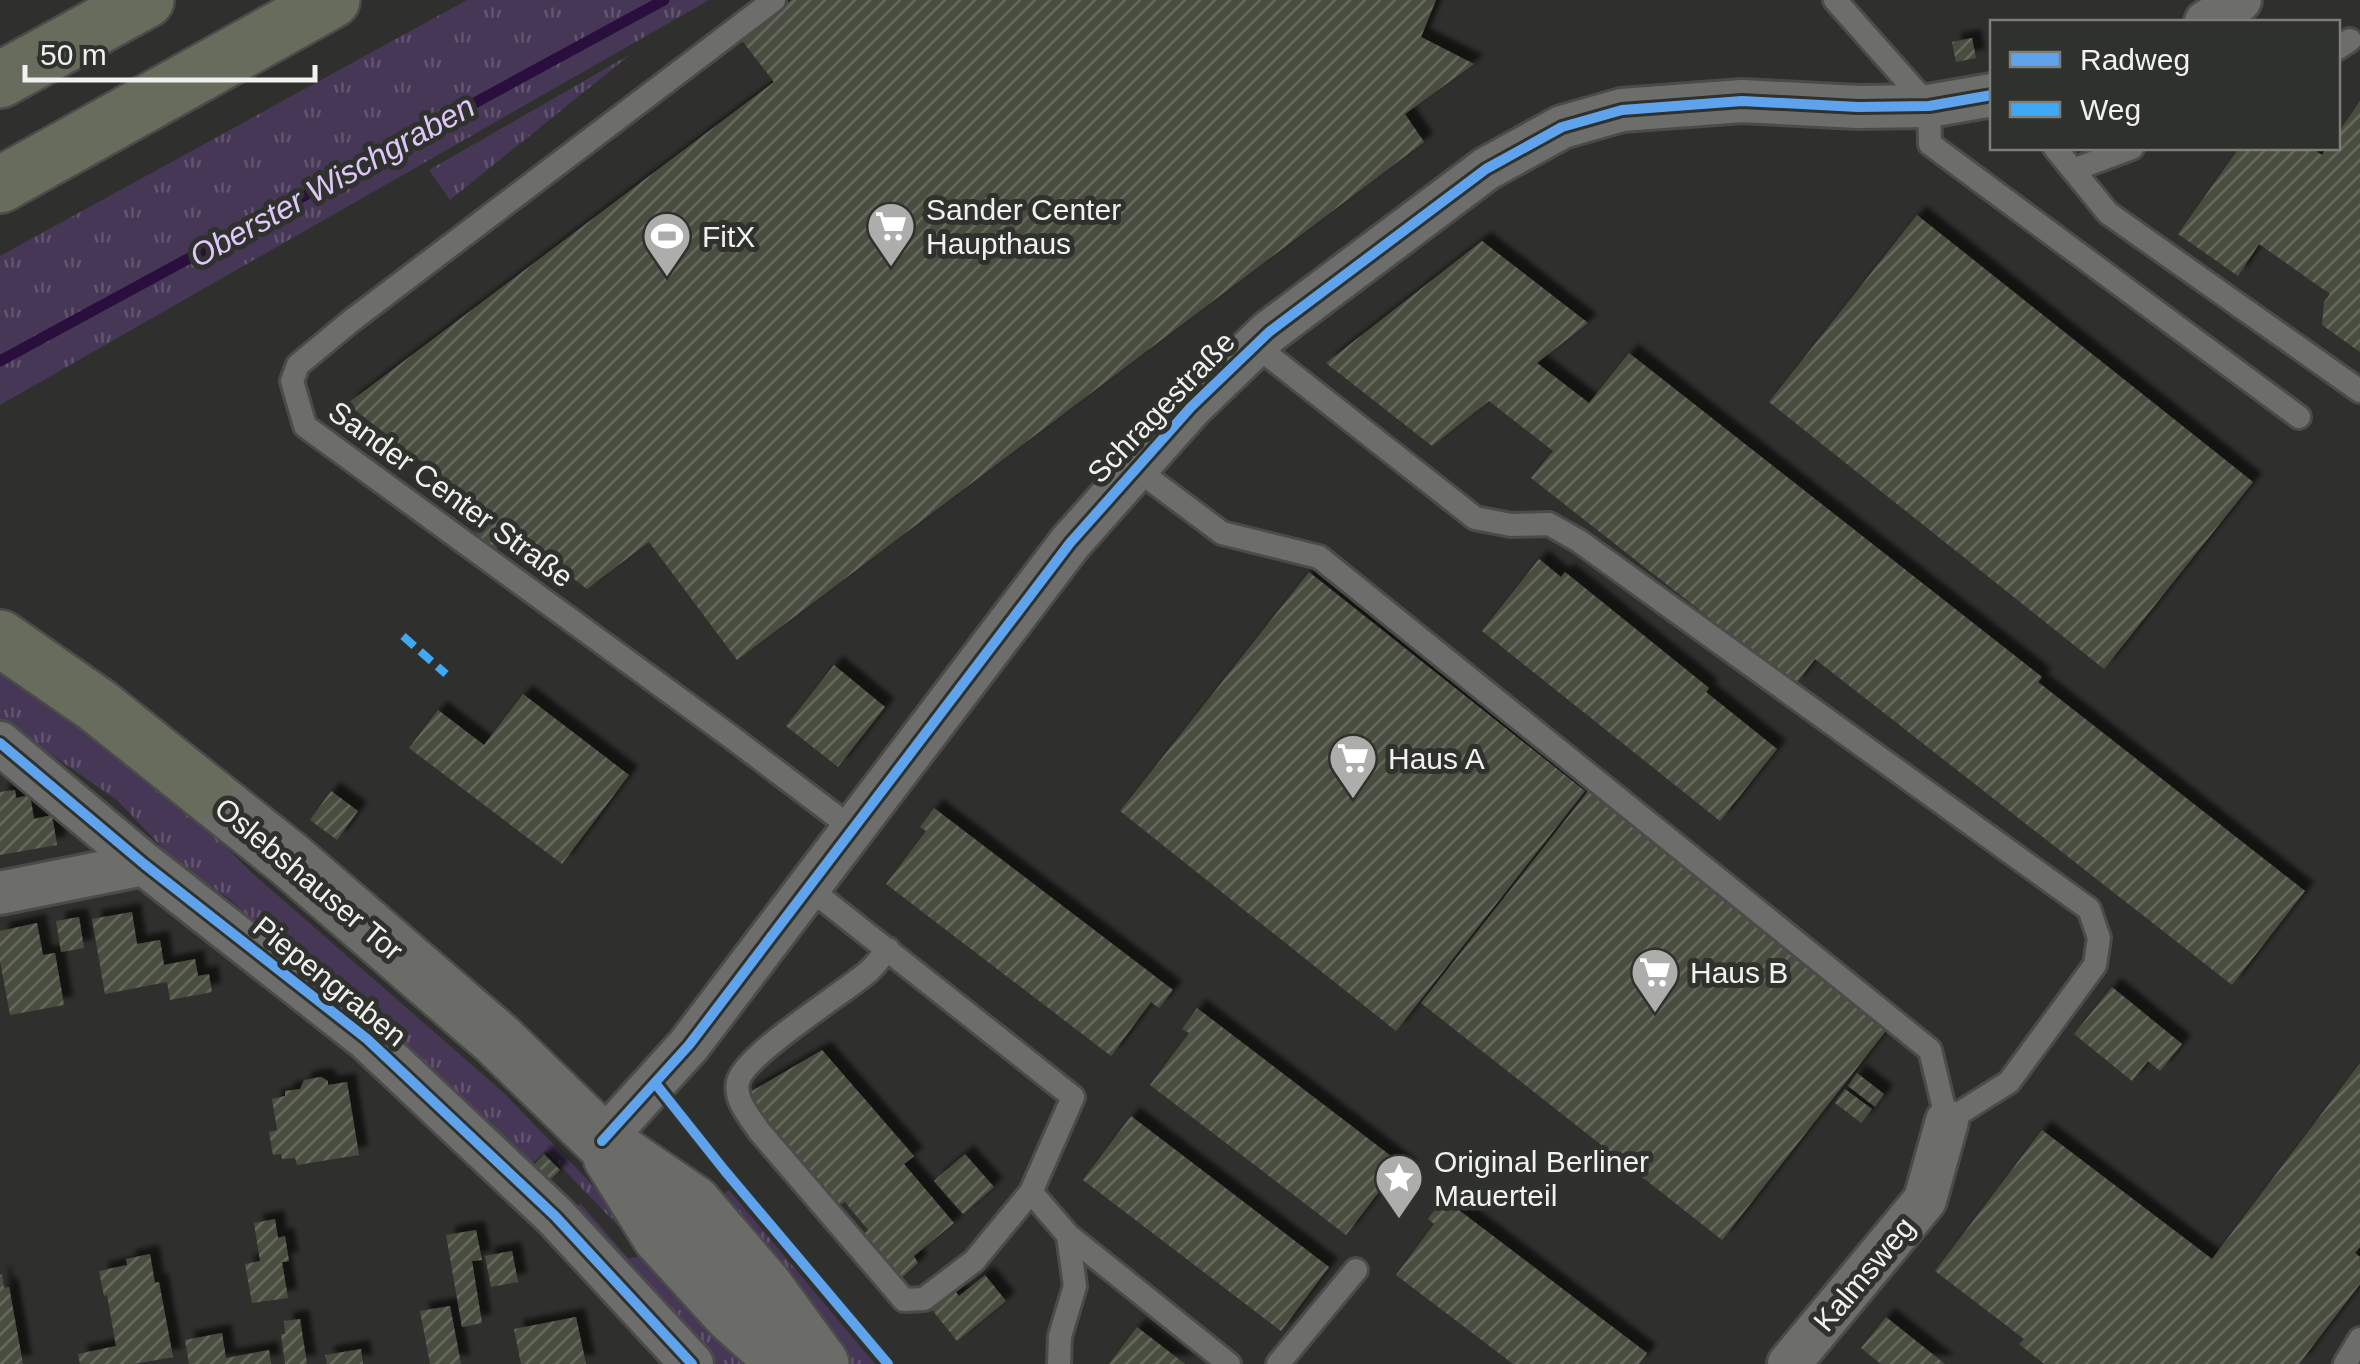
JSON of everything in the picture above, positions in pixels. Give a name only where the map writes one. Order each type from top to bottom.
[{"type":"highway","points":[[0,80],[146,0]]},
{"type":"highway","points":[[0,185],[332,0]]},
{"type":"highway","name":"Oslebshauser Tor","points":[[0,638],[98,706],[204,791]]},
{"type":"main road","name":"Oslebshauser Tor","points":[[204,791],[289,859],[496,1039],[602,1142],[692,1203],[765,1287],[821,1364]]},
{"type":"main road","name":"Oslebshauser Tor","points":[[602,1142],[660,1236],[732,1315],[786,1364]]},
{"type":"street","points":[[2209,20],[2240,0]]},
{"type":"street","name":"Schragestraße","points":[[602,1142],[689,1044],[1070,543],[1191,407],[1255,344],[1486,169],[1562,126],[1622,110],[1742,101],[1929,106],[1990,95]]},
{"type":"street","name":"Piepengraben","points":[[0,744],[144,864],[367,1039],[555,1216],[692,1364]]},
{"type":"street","points":[[0,893],[144,864]]},
{"type":"street","name":"Kalmsweg","points":[[1789,1364],[1924,1200],[1946,1122]]},
{"type":"lane","name":"Sander Center Straße","points":[[774,0],[352,322],[298,365],[292,381],[304,426],[853,829]]},
{"type":"lane","points":[[1835,0],[1929,106],[1930,144],[2299,417]]},
{"type":"lane","points":[[2057,150],[2108,213],[2360,391]]},
{"type":"lane","points":[[2073,170],[2127,150]]},
{"type":"lane","points":[[1136,468],[1222,534],[1319,557],[1930,1050],[1946,1122],[2009,1082],[2095,965],[2100,938],[2089,909],[1579,541],[1549,524],[1511,525],[1475,518],[1255,344]]},
{"type":"lane","points":[[809,888],[888,949],[1073,1097],[1031,1192],[974,1261],[924,1300],[904,1300],[759,1131],[739,1100],[738,1083],[745,1068],[871,970],[888,949]]},
{"type":"lane","points":[[1031,1192],[1068,1234],[1229,1364]]},
{"type":"lane","points":[[1059,1364],[1060,1336],[1075,1286],[1068,1234]]},
{"type":"lane","points":[[1278,1364],[1356,1270]]},
{"type":"lane","points":[[2345,1364],[2360,1339]]},
{"type":"green space","points":[[467,0],[709,0],[0,405],[0,256]]},
{"type":"green space","points":[[631,54],[450,200],[429,170]]},
{"type":"green space","points":[[0,664],[179,800],[252,873],[504,1093],[635,1229],[628,1236],[546,1151],[530,1165],[495,1127],[391,1033],[286,951],[231,900],[174,860],[117,800],[0,719]]},
{"type":"green space","points":[[729,1190],[875,1364],[851,1364],[716,1201]]},
{"type":"green space","points":[[580,1203],[628,1258],[657,1255],[757,1364],[717,1364],[574,1212]]},
{"type":"building","name":"Sander Center Haupthaus","points":[[791,0],[1436,0],[1421,37],[1474,64],[1405,114],[1424,142],[737,660],[649,542],[587,589],[515,534],[491,552],[454,503],[465,495],[347,404],[774,82],[740,38]]},
{"type":"building","points":[[1972,38],[1976,58],[1956,62],[1952,42]]},
{"type":"building","points":[[2360,101],[2360,352],[2322,325],[2324,302],[2330,294],[2259,244],[2238,276],[2178,234],[2238,150],[2314,150],[2322,155],[2326,150],[2340,150],[2340,130]]},
{"type":"building","points":[[1917,215],[2253,482],[2104,669],[1769,402]]},
{"type":"building","points":[[1482,241],[1588,323],[1537,363],[1589,403],[1629,353],[2042,677],[2038,682],[2305,891],[2232,985],[1815,659],[1795,685],[1531,478],[1553,451],[1489,401],[1432,446],[1326,363]]},
{"type":"building","points":[[1539,559],[1561,577],[1565,572],[1709,688],[1706,692],[1777,749],[1720,821],[1482,631]]},
{"type":"building","name":"Haus A","points":[[1309,572],[1585,791],[1396,1031],[1120,811]]},
{"type":"building","points":[[834,665],[885,707],[838,767],[786,726]]},
{"type":"building","points":[[523,694],[629,775],[562,864],[409,748],[438,710],[484,745]]},
{"type":"building","points":[[15,790],[16,798],[30,795],[34,819],[52,815],[57,845],[0,855],[0,792]]},
{"type":"building","name":"Haus B","points":[[1589,790],[1889,1027],[1722,1240],[1421,1003]]},
{"type":"building","points":[[331,791],[358,811],[337,840],[310,820]]},
{"type":"building","points":[[934,808],[1173,990],[1159,1008],[1151,1002],[1111,1056],[886,884],[926,831],[920,827]]},
{"type":"building","points":[[132,912],[137,944],[160,940],[164,965],[195,959],[198,976],[209,974],[212,992],[170,1000],[167,982],[105,994],[92,919]]},
{"type":"building","points":[[79,917],[84,948],[61,952],[56,921]]},
{"type":"building","points":[[37,923],[43,955],[55,953],[64,1005],[10,1015],[0,961],[0,931]]},
{"type":"building","points":[[2112,987],[2182,1044],[2160,1071],[2148,1061],[2132,1081],[2074,1034]]},
{"type":"building","points":[[1197,1008],[1408,1169],[1393,1190],[1385,1184],[1346,1235],[1150,1085],[1189,1033],[1182,1029]]},
{"type":"building","points":[[822,1050],[914,1156],[904,1164],[954,1223],[914,1256],[918,1263],[898,1281],[862,1236],[868,1230],[845,1202],[835,1207],[745,1095]]},
{"type":"building","points":[[2360,1063],[2360,1247],[2355,1253],[2360,1257],[2360,1284],[2299,1364],[2044,1364],[2019,1344],[2024,1339],[1935,1271],[2042,1130],[2212,1259]]},
{"type":"building","points":[[1857,1073],[1884,1094],[1875,1107],[1848,1086]]},
{"type":"building","points":[[321,1077],[328,1085],[347,1082],[359,1155],[297,1165],[295,1158],[273,1155],[269,1132],[277,1130],[272,1099],[285,1096],[285,1091],[300,1089],[304,1080]]},
{"type":"building","points":[[1845,1089],[1872,1109],[1861,1123],[1835,1103]]},
{"type":"building","points":[[1131,1116],[1329,1267],[1281,1331],[1083,1180]]},
{"type":"building","points":[[544,1154],[560,1170],[549,1181],[533,1166]]},
{"type":"building","points":[[965,1154],[994,1187],[963,1214],[934,1181]]},
{"type":"building","points":[[1443,1198],[1647,1353],[1639,1364],[1513,1364],[1396,1275],[1434,1224],[1428,1219]]},
{"type":"building","points":[[275,1219],[278,1238],[285,1236],[289,1261],[282,1262],[288,1298],[252,1303],[245,1264],[260,1261],[254,1223]]},
{"type":"building","points":[[476,1230],[482,1260],[472,1261],[482,1323],[462,1327],[446,1235]]},
{"type":"building","points":[[512,1251],[518,1282],[491,1287],[485,1256]]},
{"type":"building","points":[[150,1254],[173,1357],[134,1364],[80,1364],[78,1354],[116,1346],[99,1271],[127,1265],[126,1259]]},
{"type":"building","points":[[2,1274],[4,1288],[9,1287],[23,1364],[0,1364]]},
{"type":"building","points":[[985,1275],[1006,1301],[957,1341],[929,1306],[952,1287],[959,1296]]},
{"type":"building","points":[[450,1306],[461,1364],[430,1364],[420,1311]]},
{"type":"building","points":[[576,1317],[586,1364],[521,1364],[514,1329]]},
{"type":"building","points":[[1886,1317],[1945,1364],[1881,1364],[1861,1348]]},
{"type":"building","points":[[300,1319],[307,1364],[285,1364],[281,1334],[285,1334],[284,1321]]},
{"type":"building","points":[[1137,1327],[1185,1364],[1109,1364]]},
{"type":"building","points":[[222,1333],[226,1358],[269,1350],[271,1364],[189,1364],[185,1340]]},
{"type":"building","points":[[361,1349],[363,1364],[327,1364],[325,1355]]},
{"type":"waterway","name":"Oberster Wischgraben","points":[[0,361],[664,0]]},
{"type":"marked path","points":[[403,636],[446,674]]},
{"type":"cycle path","points":[[602,1141],[689,1045],[1070,543],[1191,407],[1269,332],[1486,169],[1562,127],[1622,110],[1742,101],[1929,106],[1990,95]]},
{"type":"cycle path","points":[[0,743],[144,864],[367,1039],[555,1216],[692,1364]]},
{"type":"cycle path","points":[[655,1083],[888,1364]]},
{"type":"place","name":"Sander Center Haupthaus","points":[[891,268]]},
{"type":"place","name":"FitX","points":[[667,278]]},
{"type":"place","name":"Haus A","points":[[1353,800]]},
{"type":"place","name":"Haus B","points":[[1655,1014]]},
{"type":"place","name":"Original Berliner Mauerteil","points":[[1399,1220]]}]
